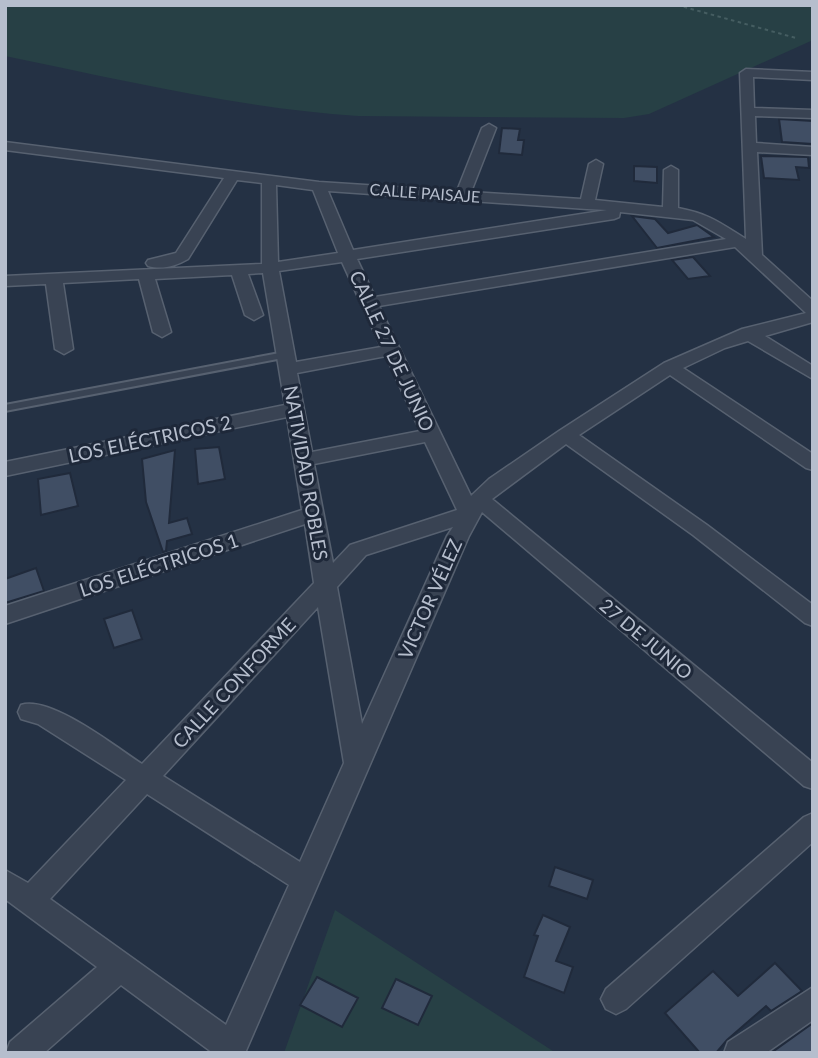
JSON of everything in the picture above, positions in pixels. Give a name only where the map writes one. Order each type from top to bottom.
[{"type":"street","points":[[755,254],[746,73],[813,76]]},
{"type":"street","points":[[747,112],[813,114]]},
{"type":"street","points":[[463,196],[489,128]]},
{"type":"street","name":"CALLE PAISAJE","points":[[5,146],[319,186],[670,212],[714,223],[740,240],[813,310]]},
{"type":"street","points":[[749,147],[813,151]]},
{"type":"street","points":[[587,204],[596,164]]},
{"type":"street","points":[[670,212],[671,170]]},
{"type":"street","points":[[23,268],[164,263],[178,259],[232,177]]},
{"type":"street","name":"NATIVIDAD ROBLES","points":[[269,181],[270,268],[357,763]]},
{"type":"street","name":"CALLE 27 DE JUNIO","points":[[319,186],[347,256],[431,435],[474,506]]},
{"type":"street","points":[[5,281],[270,268],[647,209]]},
{"type":"street","points":[[369,303],[740,240]]},
{"type":"street","points":[[239,271],[254,315]]},
{"type":"street","points":[[146,275],[162,332]]},
{"type":"street","points":[[54,279],[64,349]]},
{"type":"street","name":"VICTOR VÉLEZ","points":[[230,1050],[474,506],[566,435],[670,367],[748,333],[813,316]]},
{"type":"street","points":[[748,333],[813,374]]},
{"type":"street","points":[[287,362],[391,349]]},
{"type":"street","points":[[670,367],[813,463]]},
{"type":"street","name":"LOS ELÉCTRICOS 2","points":[[5,469],[295,409]]},
{"type":"street","points":[[304,460],[431,435]]},
{"type":"street","points":[[566,435],[700,530],[813,617]]},
{"type":"street","name":"CALLE CONFORME","points":[[30,901],[358,550],[474,506]]},
{"type":"street","name":"27 DE JUNIO","points":[[474,506],[813,778]]},
{"type":"street","name":"LOS ELÉCTRICOS 1","points":[[5,615],[313,514]]},
{"type":"street","points":[[30,712],[44,715],[305,880]]},
{"type":"street","points":[[616,999],[813,825]]},
{"type":"street","points":[[5,883],[230,1050]]},
{"type":"street","points":[[21,1053],[120,967]]},
{"type":"street","points":[[739,1053],[813,1002]]},
{"type":"lane","points":[[5,408],[287,362]]},
{"type":"path","points":[[677,5],[796,38]]},
{"type":"green space","points":[[5,5],[813,5],[813,40],[649,114],[624,118],[358,116],[225,100],[5,56]]},
{"type":"green space","points":[[335,910],[556,1053],[284,1053]]},
{"type":"building","points":[[779,119],[813,121],[813,144],[782,142]]},
{"type":"building","points":[[502,128],[520,129],[518,140],[524,140],[522,155],[499,153]]},
{"type":"building","points":[[761,156],[808,157],[809,168],[796,167],[799,180],[764,178]]},
{"type":"building","points":[[634,166],[657,167],[657,183],[634,181]]},
{"type":"building","points":[[632,216],[655,219],[668,233],[697,225],[714,237],[657,248]]},
{"type":"building","points":[[693,257],[710,276],[688,279],[672,260]]},
{"type":"building","points":[[219,447],[225,479],[198,484],[195,449]]},
{"type":"building","points":[[175,450],[169,523],[187,518],[192,534],[167,541],[166,551],[163,552],[146,502],[142,459]]},
{"type":"building","points":[[70,473],[78,506],[41,515],[38,479]]},
{"type":"building","points":[[36,568],[44,591],[5,603],[5,579]]},
{"type":"building","points":[[132,610],[142,639],[114,648],[104,619]]},
{"type":"building","points":[[555,867],[593,880],[587,899],[549,886]]},
{"type":"building","points":[[543,915],[570,927],[556,961],[573,967],[564,993],[524,977],[538,936],[534,935]]},
{"type":"building","points":[[775,963],[802,991],[771,1011],[766,1006],[716,1053],[700,1053],[665,1013],[713,971],[738,996]]},
{"type":"building","points":[[317,977],[358,998],[342,1027],[300,1005]]},
{"type":"building","points":[[396,979],[432,996],[418,1025],[382,1008]]},
{"type":"building","points":[[813,1023],[813,1053],[771,1053]]}]
